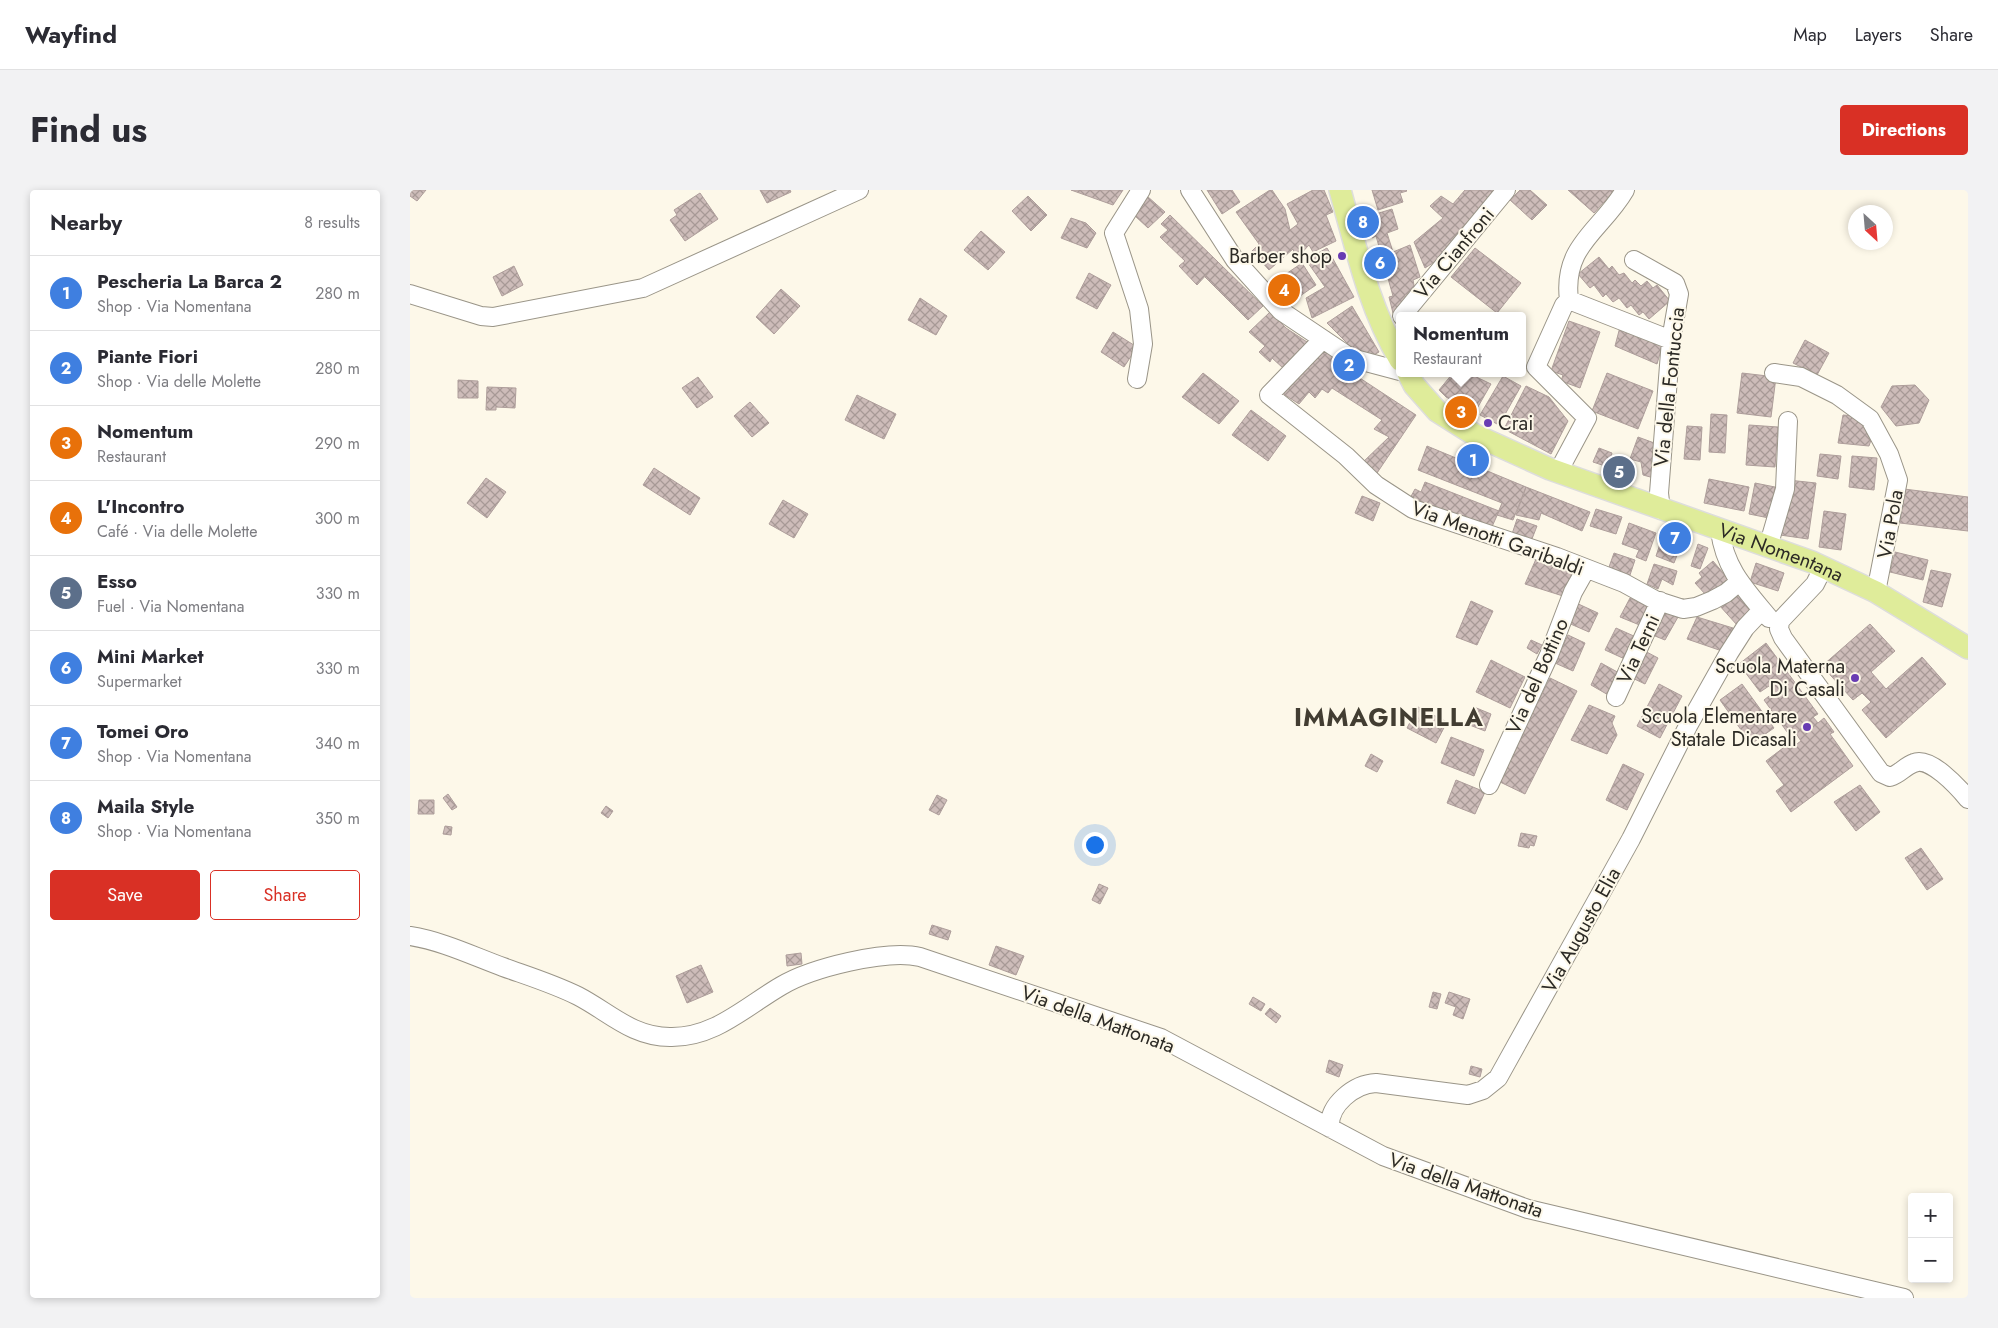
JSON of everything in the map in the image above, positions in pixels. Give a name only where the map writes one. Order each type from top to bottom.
[{"type":"main road","points":[[1340,190],[1368,290],[1385,336],[1396,354]]},
{"type":"main road","name":"Via Nomentana","points":[[1409,377],[1414,386],[1437,411],[1474,435],[1558,472],[1823,568],[1876,592],[1968,648]]},
{"type":"street","points":[[410,294],[481,316],[493,317],[633,291],[859,190]]},
{"type":"street","points":[[1137,379],[1143,344],[1140,309],[1114,232],[1140,190]]},
{"type":"street","points":[[1190,190],[1235,260],[1281,311],[1350,358],[1396,370]]},
{"type":"street","name":"Via Cianfroni","points":[[1405,312],[1506,190]]},
{"type":"street","points":[[1558,472],[1587,418],[1536,367],[1564,305],[1569,300],[1568,288],[1574,254],[1625,190]]},
{"type":"street","name":"Via della Fontuccia","points":[[1634,260],[1676,283],[1680,294],[1671,340],[1659,493],[1661,510]]},
{"type":"street","points":[[1569,300],[1671,340]]},
{"type":"street","name":"Via Cianfroni","points":[[1385,336],[1396,323]]},
{"type":"street","name":"Via Menotti Garibaldi","points":[[1323,339],[1269,395],[1346,456],[1376,485],[1413,509],[1586,568],[1624,583],[1660,601],[1683,609],[1696,607],[1726,593],[1739,582]]},
{"type":"street","name":"Via Pola","points":[[1774,373],[1802,378],[1837,395],[1870,419],[1889,454],[1898,480],[1876,592]]},
{"type":"street","points":[[1768,547],[1785,489],[1788,420]]},
{"type":"street","points":[[1720,530],[1728,564],[1739,582],[1762,610],[1780,625],[1783,638],[1881,773],[1890,777],[1912,764],[1924,762],[1942,774],[1968,799]]},
{"type":"street","name":"Via del Bottino","points":[[1489,785],[1549,655],[1573,592],[1586,568]]},
{"type":"street","points":[[1780,625],[1816,584],[1823,568]]},
{"type":"street","name":"Via Terni","points":[[1616,697],[1660,601]]},
{"type":"street","name":"Via Augusto Elia","points":[[1330,1128],[1332,1115],[1338,1104],[1352,1091],[1364,1085],[1376,1083],[1468,1095],[1483,1090],[1498,1078],[1631,839],[1689,724],[1729,653],[1745,628],[1762,610]]},
{"type":"street","name":"Via della Mattonata","points":[[410,936],[443,944],[570,992],[636,1031],[667,1037],[695,1034],[723,1024],[780,986],[809,973],[884,956],[914,955],[1161,1038],[1383,1156],[1528,1209],[1782,1271],[1904,1298]]},
{"type":"building","points":[[410,190],[426,190],[417,201],[410,196]]},
{"type":"building","points":[[760,190],[790,190],[791,192],[767,203]]},
{"type":"building","points":[[1071,190],[1123,190],[1113,205]]},
{"type":"building","points":[[1207,190],[1232,190],[1240,202],[1222,214]]},
{"type":"building","points":[[1272,190],[1285,209],[1290,230],[1298,224],[1287,204],[1313,190],[1324,190],[1333,212],[1326,215],[1336,241],[1313,252],[1309,245],[1296,259],[1293,249],[1269,270],[1252,251],[1259,244],[1236,212]]},
{"type":"building","points":[[1372,190],[1407,191],[1400,193],[1403,202],[1378,210]]},
{"type":"building","points":[[1465,190],[1499,190],[1439,259],[1425,268],[1414,242],[1443,218],[1430,206],[1441,196],[1453,204]]},
{"type":"building","points":[[1520,190],[1530,190],[1547,205],[1532,220],[1510,200]]},
{"type":"building","points":[[1568,190],[1614,190],[1614,191],[1594,213]]},
{"type":"building","points":[[700,193],[718,219],[685,241],[670,220],[677,215],[674,210]]},
{"type":"building","points":[[1028,196],[1047,215],[1031,231],[1012,211]]},
{"type":"building","points":[[1147,196],[1165,212],[1148,228],[1134,215]]},
{"type":"building","points":[[1392,209],[1398,229],[1387,233],[1393,252],[1410,245],[1420,277],[1413,280],[1415,290],[1405,295],[1406,301],[1393,313],[1389,297],[1393,296],[1376,236],[1372,238],[1366,217]]},
{"type":"building","points":[[1170,215],[1218,262],[1197,285],[1179,266],[1185,261],[1160,237],[1168,230],[1161,224]]},
{"type":"building","points":[[1071,218],[1086,223],[1096,233],[1087,248],[1061,238]]},
{"type":"building","points":[[981,231],[1005,252],[988,270],[964,250]]},
{"type":"building","points":[[1327,248],[1354,297],[1312,318],[1306,298],[1325,287],[1306,260]]},
{"type":"building","points":[[1475,248],[1521,283],[1498,312],[1496,312],[1451,277]]},
{"type":"building","points":[[1599,257],[1609,269],[1612,266],[1619,275],[1624,273],[1632,283],[1635,280],[1641,286],[1647,281],[1653,288],[1657,285],[1670,301],[1649,319],[1643,312],[1639,315],[1631,305],[1627,308],[1619,298],[1613,302],[1606,294],[1603,297],[1594,285],[1590,288],[1578,274]]},
{"type":"building","points":[[1218,262],[1263,306],[1248,320],[1205,277]]},
{"type":"building","points":[[1302,263],[1316,285],[1297,298],[1280,278]]},
{"type":"building","points":[[514,266],[523,285],[502,296],[493,277]]},
{"type":"building","points":[[1089,273],[1111,285],[1097,309],[1076,298]]},
{"type":"building","points":[[781,289],[800,306],[774,334],[756,317]]},
{"type":"building","points":[[920,298],[947,316],[936,335],[908,320]]},
{"type":"building","points":[[1352,306],[1379,352],[1367,359],[1353,349],[1327,323]]},
{"type":"building","points":[[1270,312],[1286,328],[1307,342],[1283,368],[1272,358],[1270,362],[1259,352],[1265,346],[1249,332]]},
{"type":"building","points":[[1569,321],[1600,332],[1580,388],[1561,381],[1563,375],[1551,371]]},
{"type":"building","points":[[1620,327],[1663,343],[1657,364],[1615,346]]},
{"type":"building","points":[[1113,332],[1137,347],[1124,367],[1101,352]]},
{"type":"building","points":[[1805,340],[1829,353],[1817,375],[1793,363]]},
{"type":"building","points":[[1322,347],[1344,360],[1340,365],[1416,415],[1375,476],[1361,464],[1389,437],[1374,429],[1382,420],[1332,388],[1328,393],[1322,389],[1315,398],[1309,392],[1299,404],[1282,393]]},
{"type":"building","points":[[1203,373],[1239,401],[1219,424],[1182,397]]},
{"type":"building","points":[[1607,373],[1653,391],[1638,429],[1592,411]]},
{"type":"building","points":[[1742,373],[1776,377],[1771,417],[1737,413]]},
{"type":"building","points":[[698,377],[713,397],[697,408],[682,388]]},
{"type":"building","points":[[1450,377],[1476,377],[1491,384],[1475,412],[1446,397],[1439,390]]},
{"type":"building","points":[[1502,377],[1521,386],[1499,425],[1480,415]]},
{"type":"building","points":[[458,380],[478,381],[478,398],[458,398]]},
{"type":"building","points":[[1915,385],[1929,400],[1919,423],[1896,426],[1881,407],[1892,386]]},
{"type":"building","points":[[1526,386],[1549,397],[1568,421],[1551,454],[1504,429]]},
{"type":"building","points":[[487,387],[516,388],[515,408],[496,407],[496,410],[486,410]]},
{"type":"building","points":[[857,395],[896,414],[884,439],[845,420]]},
{"type":"building","points":[[750,402],[769,423],[752,437],[734,416]]},
{"type":"building","points":[[1251,410],[1286,436],[1268,461],[1232,435]]},
{"type":"building","points":[[1711,414],[1727,415],[1725,453],[1709,452]]},
{"type":"building","points":[[1843,415],[1855,416],[1872,437],[1869,446],[1838,443]]},
{"type":"building","points":[[1749,425],[1778,427],[1775,467],[1746,465]]},
{"type":"building","points":[[1687,426],[1702,427],[1700,460],[1684,459]]},
{"type":"building","points":[[1638,437],[1657,444],[1651,463],[1654,478],[1643,475],[1641,462],[1630,459]]},
{"type":"building","points":[[1427,446],[1526,487],[1513,520],[1497,515],[1502,503],[1418,470]]},
{"type":"building","points":[[1599,448],[1612,453],[1608,467],[1593,462]]},
{"type":"building","points":[[1820,454],[1841,456],[1838,479],[1817,476]]},
{"type":"building","points":[[1852,456],[1877,458],[1874,490],[1849,487]]},
{"type":"building","points":[[654,468],[700,498],[690,515],[643,485]]},
{"type":"building","points":[[486,478],[506,492],[487,518],[467,503]]},
{"type":"building","points":[[1709,479],[1749,487],[1744,511],[1704,503]]},
{"type":"building","points":[[1788,480],[1816,483],[1808,539],[1780,535]]},
{"type":"building","points":[[1425,482],[1499,511],[1491,529],[1409,500],[1415,489],[1421,492]]},
{"type":"building","points":[[1755,483],[1775,487],[1769,518],[1749,514]]},
{"type":"building","points":[[1526,487],[1590,512],[1582,531],[1541,513],[1539,520],[1516,515]]},
{"type":"building","points":[[1904,489],[1968,497],[1968,531],[1900,523]]},
{"type":"building","points":[[1362,496],[1380,503],[1373,521],[1355,513]]},
{"type":"building","points":[[783,500],[808,514],[794,538],[769,524]]},
{"type":"building","points":[[1596,509],[1622,517],[1616,534],[1590,526]]},
{"type":"building","points":[[1824,511],[1846,514],[1841,550],[1819,547]]},
{"type":"building","points":[[1517,519],[1537,526],[1530,544],[1511,537]]},
{"type":"building","points":[[1629,523],[1656,533],[1646,561],[1636,557],[1639,550],[1622,544]]},
{"type":"building","points":[[1662,538],[1681,545],[1674,563],[1656,556]]},
{"type":"building","points":[[1698,544],[1708,548],[1700,569],[1691,566]]},
{"type":"building","points":[[1895,552],[1928,560],[1923,580],[1890,572]]},
{"type":"building","points":[[1614,553],[1635,560],[1630,575],[1609,567]]},
{"type":"building","points":[[1536,559],[1572,573],[1563,596],[1525,584]]},
{"type":"building","points":[[1713,561],[1730,581],[1719,590],[1714,589],[1706,595],[1695,583],[1702,577],[1699,573]]},
{"type":"building","points":[[1756,563],[1784,573],[1778,591],[1750,582]]},
{"type":"building","points":[[1654,564],[1677,571],[1673,585],[1662,579],[1658,589],[1647,584]]},
{"type":"building","points":[[1931,570],[1951,574],[1942,607],[1923,602]]},
{"type":"building","points":[[1737,589],[1754,609],[1737,625],[1719,605]]},
{"type":"building","points":[[1630,598],[1650,608],[1642,626],[1620,617]]},
{"type":"building","points":[[1471,601],[1493,611],[1477,645],[1456,637]]},
{"type":"building","points":[[1574,602],[1598,613],[1589,632],[1566,622]]},
{"type":"building","points":[[1661,609],[1678,617],[1665,640],[1650,634]]},
{"type":"building","points":[[1697,617],[1733,628],[1722,651],[1687,639]]},
{"type":"building","name":"Scuola Materna Di Casali","points":[[1870,624],[1895,651],[1871,672],[1886,689],[1922,657],[1946,684],[1886,738],[1862,710],[1871,702],[1862,693],[1853,700],[1822,666]]},
{"type":"building","points":[[1616,628],[1636,637],[1627,660],[1605,650]]},
{"type":"building","points":[[1568,635],[1585,643],[1573,671],[1555,663]]},
{"type":"building","points":[[1531,640],[1542,645],[1537,654],[1527,648]]},
{"type":"building","name":"Scuola Elementare Statale Dicasali","points":[[1766,643],[1818,714],[1813,717],[1818,723],[1824,718],[1834,732],[1830,734],[1853,766],[1791,812],[1776,791],[1784,785],[1766,761],[1787,745],[1790,749],[1801,741],[1795,732],[1790,736],[1764,700],[1773,693],[1769,686],[1760,692],[1739,664]]},
{"type":"building","points":[[1641,649],[1658,658],[1645,684],[1628,676]]},
{"type":"building","points":[[1491,660],[1525,677],[1510,708],[1476,692]]},
{"type":"building","points":[[1601,663],[1621,674],[1610,696],[1591,685]]},
{"type":"building","points":[[1550,678],[1577,691],[1525,794],[1498,781]]},
{"type":"building","points":[[1659,684],[1682,696],[1660,738],[1637,726]]},
{"type":"building","points":[[1742,684],[1774,728],[1751,744],[1720,700]]},
{"type":"building","points":[[1589,705],[1615,716],[1612,723],[1617,735],[1607,754],[1571,740]]},
{"type":"building","points":[[1418,707],[1447,722],[1436,743],[1407,728]]},
{"type":"building","points":[[1474,707],[1491,714],[1485,731],[1467,724]]},
{"type":"building","points":[[1451,737],[1484,750],[1474,776],[1441,763]]},
{"type":"building","points":[[1371,754],[1383,761],[1377,772],[1365,766]]},
{"type":"building","points":[[1623,764],[1644,774],[1627,810],[1606,800]]},
{"type":"building","points":[[1456,780],[1485,792],[1475,814],[1447,803]]},
{"type":"building","points":[[1860,785],[1880,812],[1856,831],[1834,802]]},
{"type":"building","points":[[448,794],[457,807],[452,810],[443,798]]},
{"type":"building","points":[[937,795],[947,800],[939,815],[929,810]]},
{"type":"building","points":[[419,800],[434,800],[434,814],[418,814]]},
{"type":"building","points":[[606,806],[613,811],[608,818],[601,813]]},
{"type":"building","points":[[445,826],[452,827],[451,835],[443,834]]},
{"type":"building","points":[[1521,833],[1537,836],[1534,846],[1530,845],[1529,848],[1518,846]]},
{"type":"building","points":[[1921,848],[1943,879],[1927,890],[1905,858]]},
{"type":"building","points":[[1099,884],[1108,888],[1100,904],[1092,900]]},
{"type":"building","points":[[932,925],[951,931],[948,940],[929,934]]},
{"type":"building","points":[[996,946],[1024,956],[1016,975],[989,965]]},
{"type":"building","points":[[801,953],[802,964],[787,966],[786,955]]},
{"type":"building","points":[[701,965],[713,992],[687,1003],[676,976]]},
{"type":"building","points":[[1433,992],[1441,994],[1437,1009],[1429,1007]]},
{"type":"building","points":[[1449,992],[1470,999],[1463,1019],[1453,1015],[1456,1007],[1445,1003]]},
{"type":"building","points":[[1253,997],[1265,1004],[1261,1011],[1249,1004]]},
{"type":"building","points":[[1270,1008],[1281,1016],[1276,1023],[1265,1014]]},
{"type":"building","points":[[1329,1060],[1343,1065],[1339,1077],[1326,1072]]},
{"type":"building","points":[[1471,1066],[1482,1069],[1480,1077],[1469,1074]]},
{"type":"place","name":"Maila Style","points":[[1363,222]]},
{"type":"place","name":"Barber shop","points":[[1342,256]]},
{"type":"place","name":"Mini Market","points":[[1380,263]]},
{"type":"place","name":"L'Incontro","points":[[1284,290]]},
{"type":"place","name":"Piante Fiori","points":[[1349,365]]},
{"type":"place","name":"Nomentum","points":[[1461,412]]},
{"type":"place","name":"Crai","points":[[1488,423]]},
{"type":"place","name":"Pescheria La Barca 2","points":[[1473,460]]},
{"type":"place","name":"Esso","points":[[1619,472]]},
{"type":"place","name":"Tomei Oro","points":[[1675,538]]},
{"type":"place","name":"Scuola Materna Di Casali","points":[[1855,678]]},
{"type":"place","name":"Scuola Elementare Statale Dicasali","points":[[1807,727]]},
{"type":"district","name":"IMMAGINELLA","points":[[1389,717]]}]
